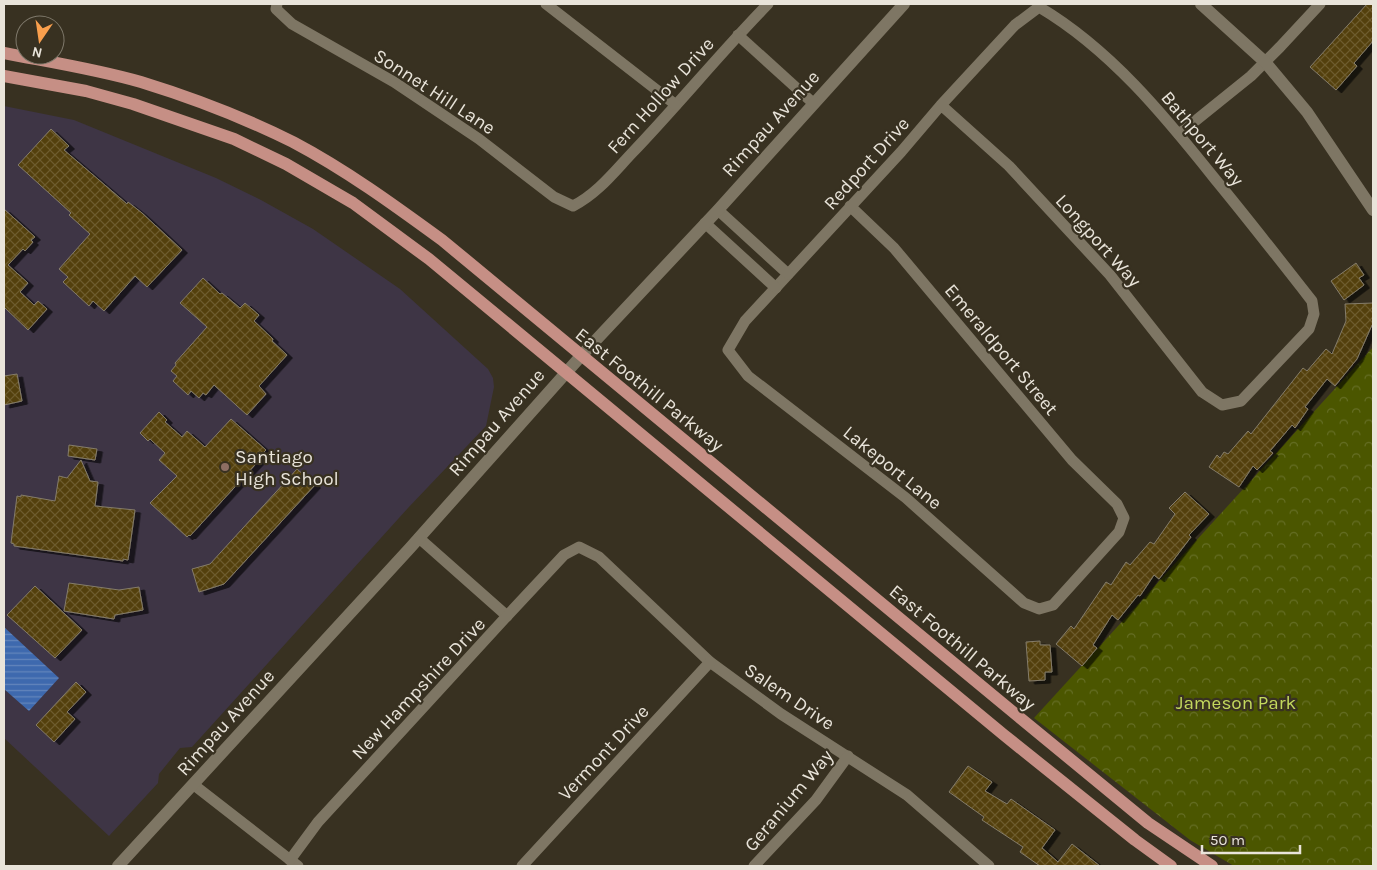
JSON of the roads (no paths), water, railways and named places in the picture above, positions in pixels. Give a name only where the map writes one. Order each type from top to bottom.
[{"type":"main road","name":"Rimpau Avenue","points":[[118,866],[419,538],[580,356],[718,210],[904,4]]},
{"type":"main road","points":[[1201,4],[1265,62],[1307,112],[1372,204]]},
{"type":"main road","name":"East Foothill Parkway","points":[[4,53],[140,82],[186,97],[293,142],[363,183],[442,240],[580,356],[1141,816],[1212,866]]},
{"type":"main road","points":[[4,76],[86,91],[141,106],[234,139],[286,164],[353,203],[429,259],[1004,735],[1135,840],[1171,866]]},
{"type":"street","points":[[546,4],[676,105]]},
{"type":"street","name":"Fern Hollow Drive","points":[[573,206],[589,198],[768,4]]},
{"type":"street","points":[[1179,134],[1251,76],[1320,4]]},
{"type":"street","name":"Sonnet Hill Lane","points":[[276,6],[292,24],[394,82],[480,139],[554,197],[573,206]]},
{"type":"street","name":"Redport Drive","points":[[728,350],[745,321],[901,152],[941,105],[1015,25],[1039,8]]},
{"type":"street","name":"Bathport Way","points":[[1039,8],[1062,21],[1126,76],[1179,134],[1312,301],[1314,314]]},
{"type":"street","points":[[738,35],[813,103]]},
{"type":"street","name":"Longport Way","points":[[941,105],[1009,166],[1110,275],[1202,392],[1222,405],[1241,401],[1309,329],[1314,314]]},
{"type":"street","name":"Emeraldport Street","points":[[850,206],[894,248],[1072,460],[1117,504],[1124,518],[1120,532],[1053,605],[1039,609]]},
{"type":"street","points":[[718,210],[788,274]]},
{"type":"street","points":[[705,223],[776,288]]},
{"type":"street","name":"Lakeport Lane","points":[[728,350],[748,376],[906,498],[1024,603],[1039,609]]},
{"type":"street","points":[[419,538],[507,616]]},
{"type":"street","name":"New Hampshire Drive","points":[[294,863],[318,822],[564,555],[579,548]]},
{"type":"street","name":"Salem Drive","points":[[579,548],[599,557],[710,662],[780,714],[907,795],[989,866]]},
{"type":"street","name":"Vermont Drive","points":[[522,866],[710,662]]},
{"type":"street","name":"Geranium Way","points":[[754,866],[816,800],[848,756]]},
{"type":"street","points":[[194,785],[294,863]]},
{"type":"water","points":[[4,627],[59,678],[29,711],[4,689]]},
{"type":"place","name":"Santiago High School","points":[[225,467]]},
{"type":"park label","name":"Jameson Park","points":[[1236,702]]}]
